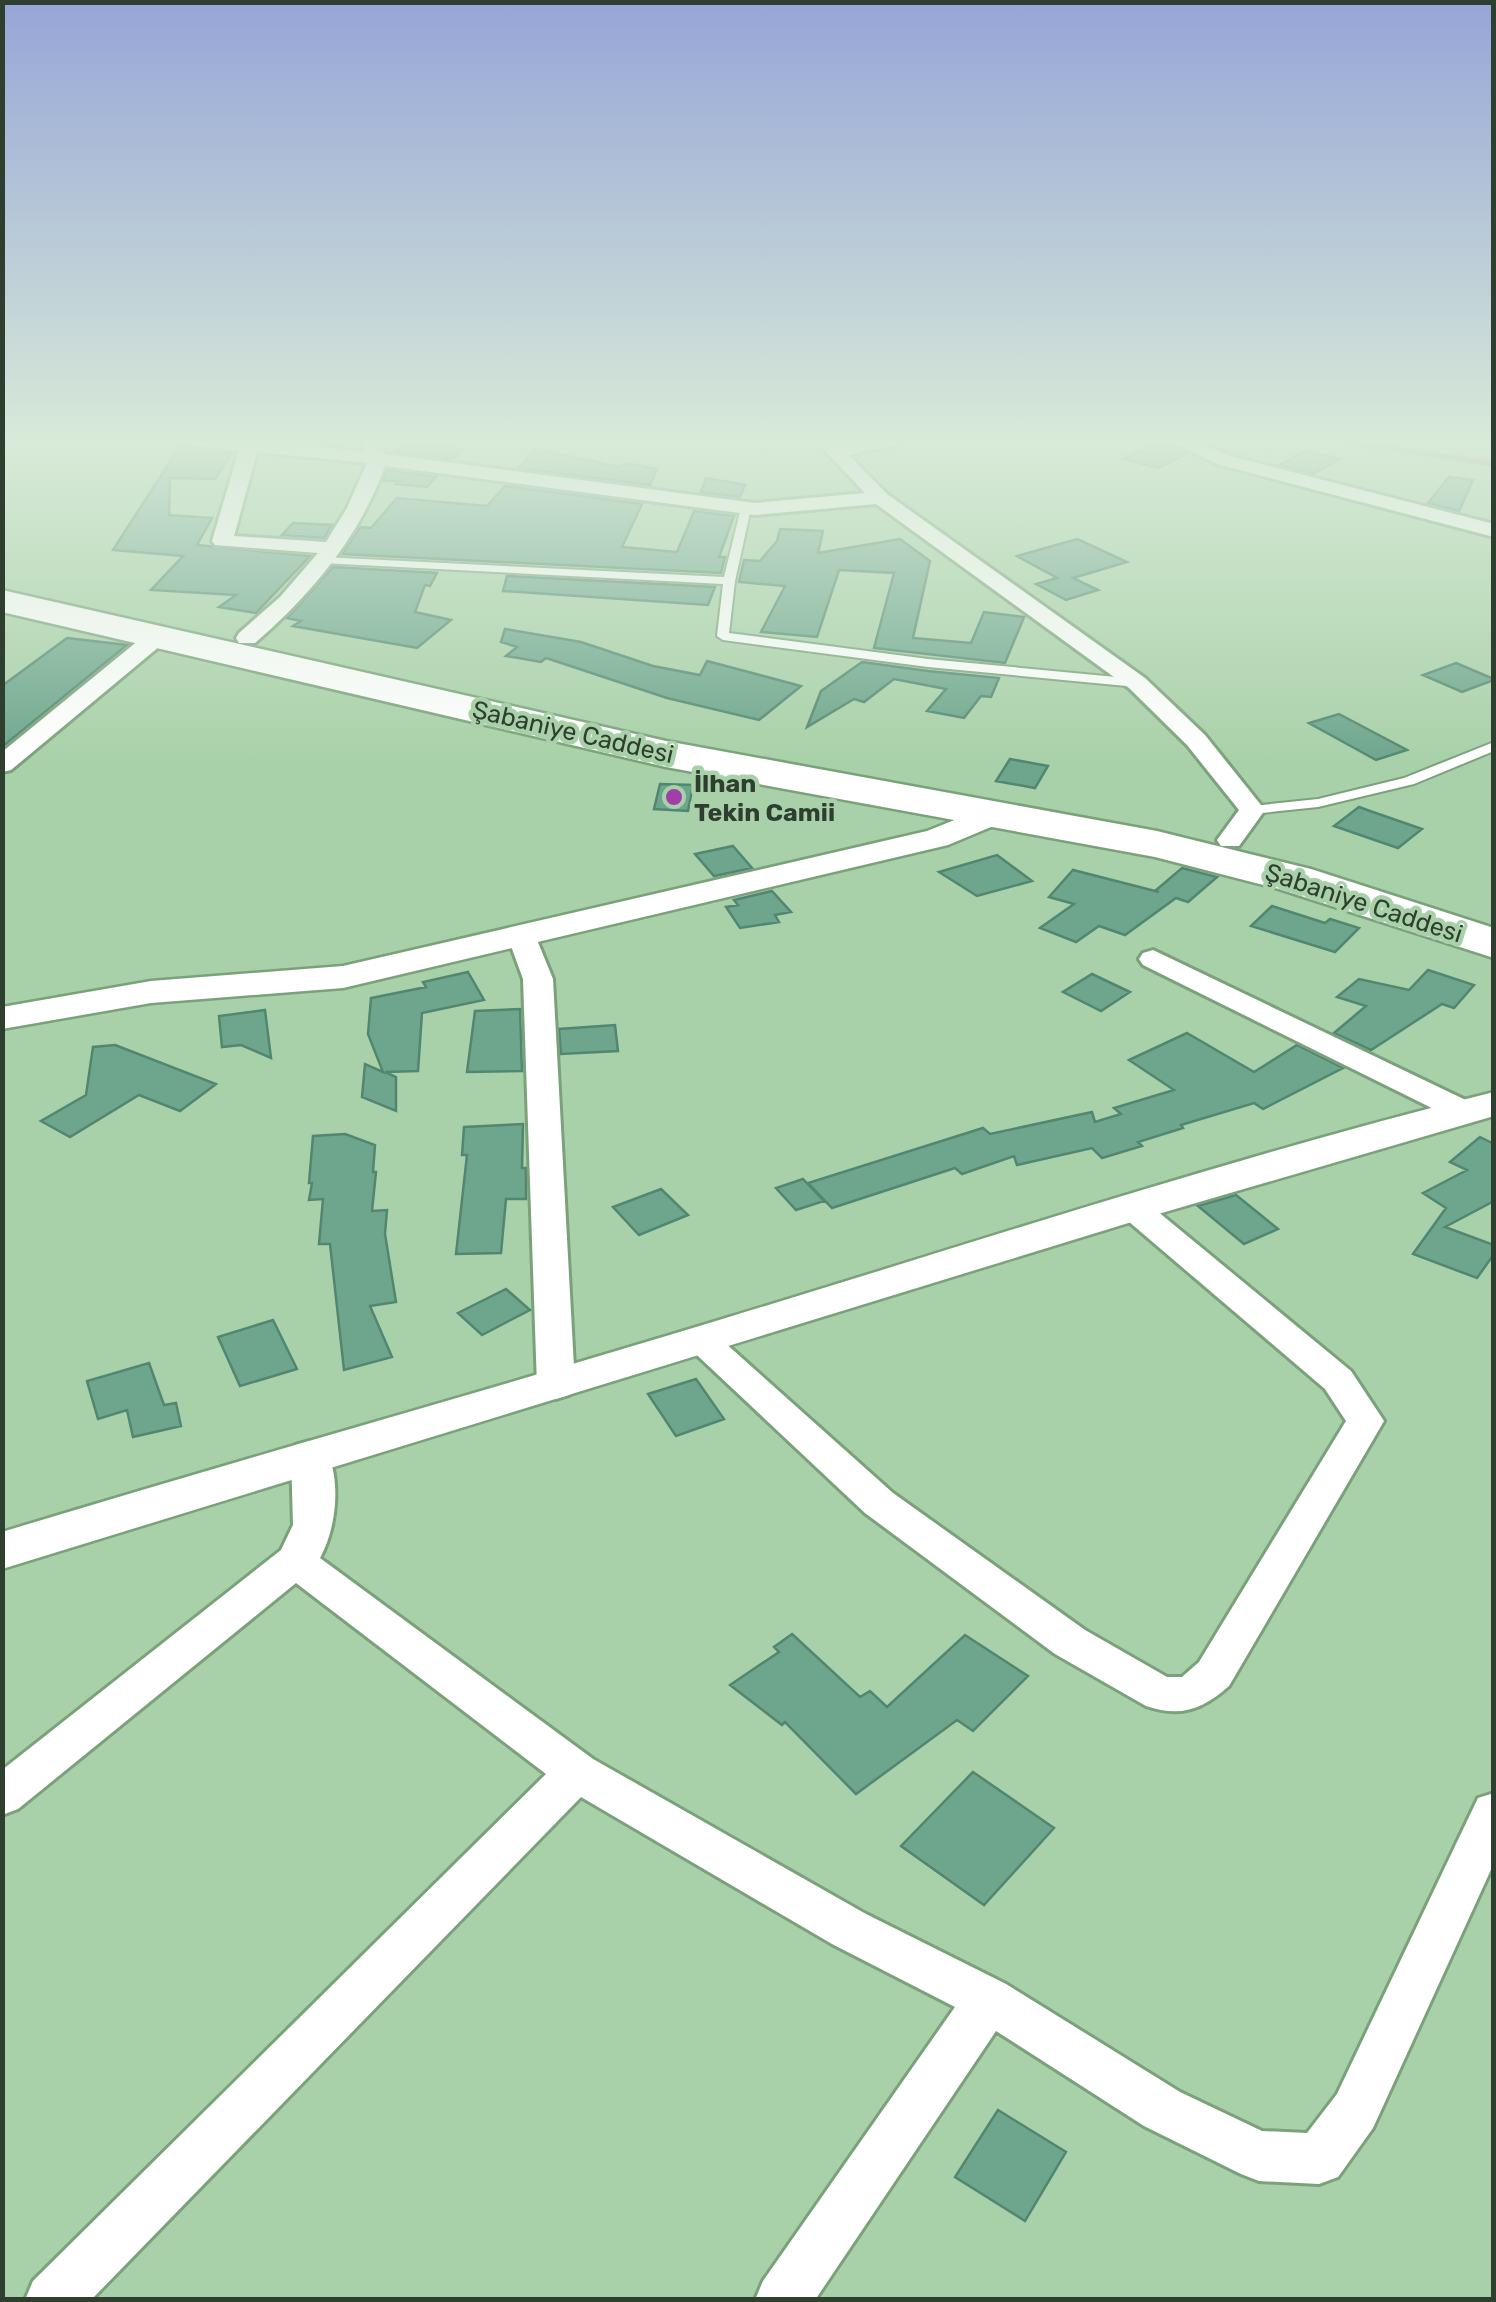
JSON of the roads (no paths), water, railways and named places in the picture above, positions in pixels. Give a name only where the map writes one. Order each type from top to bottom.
[{"type":"highway","points":[[29,602],[247,638],[795,760],[1148,820],[1241,825],[1366,878],[1494,921]]},
{"type":"highway","name":"Şabaniye Caddesi","points":[[29,602],[158,636],[666,754],[1214,858],[1295,879],[1494,944]]},
{"type":"street","points":[[273,547],[326,554]]},
{"type":"street","points":[[247,638],[278,614],[330,547]]},
{"type":"street","points":[[949,547],[1137,683],[1196,740],[1241,825]]},
{"type":"street","points":[[2,765],[158,636]]},
{"type":"street","points":[[2,1018],[151,992],[342,977],[937,838],[992,814]]},
{"type":"street","points":[[520,935],[538,979],[556,1386]]},
{"type":"street","points":[[1154,958],[1479,1108]]},
{"type":"street","points":[[2,1551],[1133,1208],[1479,1108]]},
{"type":"street","points":[[701,1342],[879,1503],[1070,1642],[1160,1694],[1191,1694],[1214,1674],[1365,1421],[1338,1380],[1133,1208]]},
{"type":"street","points":[[2,1796],[308,1548],[315,1523],[310,1455]]},
{"type":"street","points":[[295,1561],[576,1772],[849,1929],[989,2000],[1162,2109],[1260,2156],[1320,2159],[1354,2111],[1494,1812]]},
{"type":"street","points":[[52,2300],[576,1772]]},
{"type":"street","points":[[782,2300],[989,2000]]},
{"type":"lane","points":[[737,547],[722,636],[928,664],[1137,683]]},
{"type":"lane","points":[[326,554],[729,581]]},
{"type":"lane","points":[[1241,825],[1409,781],[1494,746]]},
{"type":"place","name":"İlhan Tekin Camii","points":[[674,797]]}]
